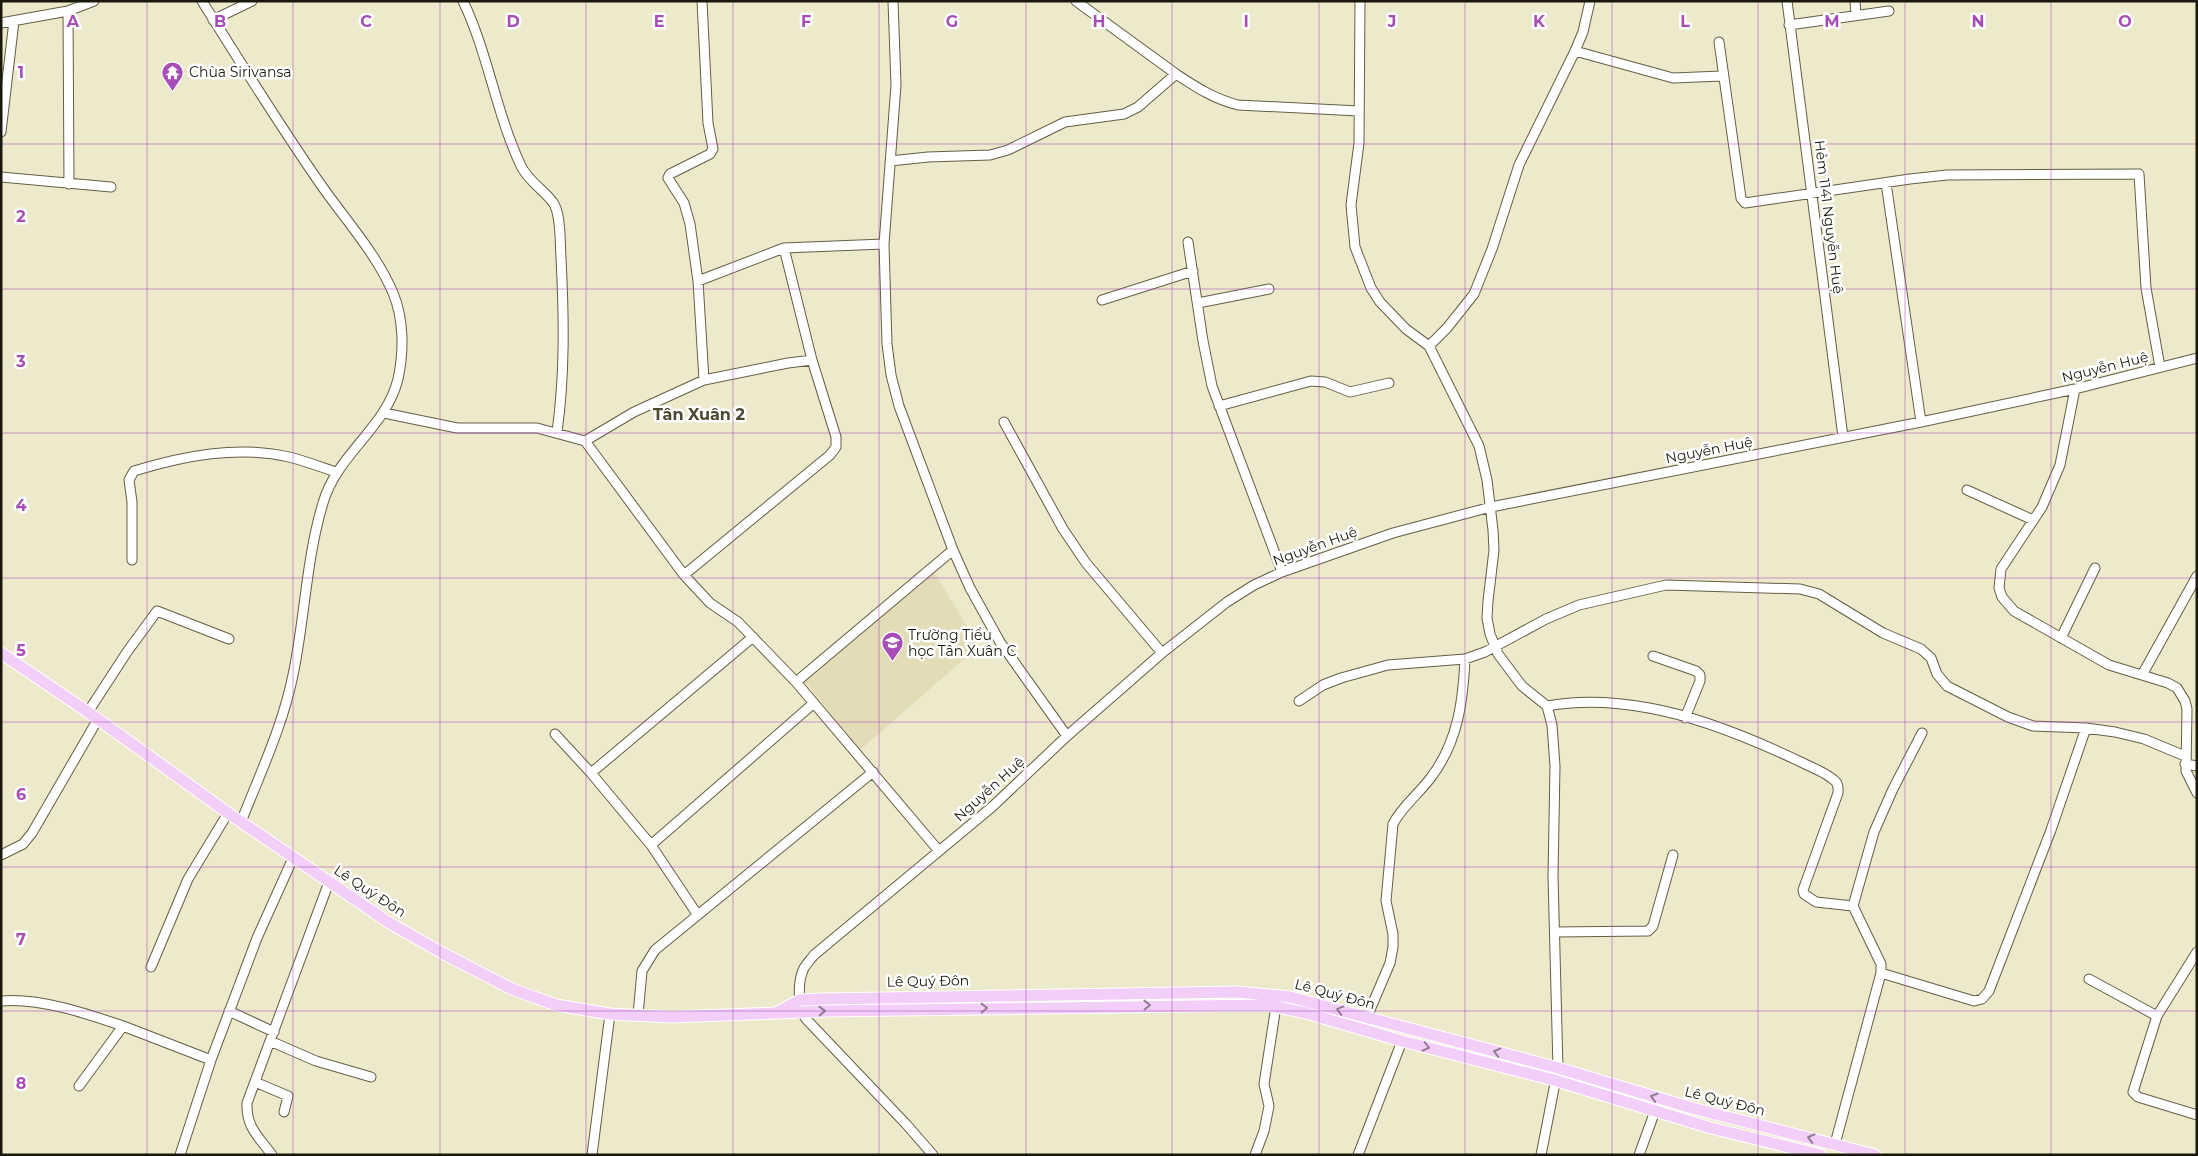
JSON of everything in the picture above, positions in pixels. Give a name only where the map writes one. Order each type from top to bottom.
[{"type":"main road","name":"Lê Quý Đôn","points":[[1,653],[93,715],[228,813],[388,922],[444,954],[512,989],[556,1005],[610,1014],[672,1017],[773,1014],[800,1006],[966,995],[1242,992],[1290,996],[1558,1068],[1692,1108],[1875,1155]]},
{"type":"main road","points":[[1119,994],[1120,1006]]},
{"type":"main road","name":"Lê Quý Đôn","points":[[800,1006],[1120,1006],[1225,1004],[1276,1006],[1554,1080],[1780,1150],[1821,1155]]},
{"type":"street","points":[[1,23],[68,11],[94,1]]},
{"type":"street","points":[[202,1],[268,108],[374,261],[393,293],[401,327],[401,352],[396,385],[384,413],[336,472],[328,486],[316,532],[290,690],[279,724],[241,822]]},
{"type":"street","points":[[213,20],[252,1]]},
{"type":"street","points":[[463,1],[476,32],[520,165],[535,185],[555,206],[560,235],[564,332],[562,394],[557,432]]},
{"type":"street","points":[[702,1],[708,123],[713,149],[710,154],[674,172],[668,177],[687,211],[698,281],[704,380]]},
{"type":"street","points":[[893,1],[896,86],[884,244],[887,344],[891,375],[899,406],[953,550],[970,588],[1000,642],[1067,736]]},
{"type":"street","points":[[1076,1],[1176,74],[1222,101],[1238,105],[1359,111]]},
{"type":"street","points":[[1360,1],[1359,143],[1351,205],[1355,247],[1371,288],[1380,302],[1406,329],[1429,346],[1479,446],[1491,507],[1494,550],[1488,618],[1495,646],[1506,665],[1522,686],[1547,706],[1552,725],[1555,766],[1553,876],[1558,1068],[1554,1080],[1541,1155]]},
{"type":"street","points":[[1429,346],[1457,316],[1474,294],[1492,249],[1519,165],[1575,51],[1583,32],[1590,1]]},
{"type":"street","name":"Hẻm 1141 Nguyễn Huệ","points":[[1787,1],[1843,437]]},
{"type":"street","points":[[1855,1],[1856,15]]},
{"type":"street","points":[[68,11],[69,184]]},
{"type":"street","points":[[1790,25],[1889,11]]},
{"type":"street","points":[[1,132],[14,21]]},
{"type":"street","points":[[1719,42],[1722,76],[1742,200],[1748,203],[1947,176],[2138,174],[2146,288],[2160,367]]},
{"type":"street","points":[[1575,51],[1673,78],[1722,76]]},
{"type":"street","points":[[890,161],[928,157],[990,155],[1008,150],[1065,122],[1124,114],[1138,106],[1176,74]]},
{"type":"street","points":[[1,176],[111,187]]},
{"type":"street","points":[[1886,183],[1921,422]]},
{"type":"street","points":[[1188,242],[1207,368],[1282,572]]},
{"type":"street","points":[[698,281],[784,248],[884,244]]},
{"type":"street","points":[[684,575],[830,455],[836,447],[836,437],[812,360],[784,248]]},
{"type":"street","points":[[1102,300],[1193,272]]},
{"type":"street","points":[[1198,303],[1269,289]]},
{"type":"street","name":"Nguyễn Huệ","points":[[800,1006],[804,969],[814,955],[992,807],[1067,736],[1162,653],[1227,602],[1254,585],[1282,572],[1384,536],[1491,507],[1921,422],[2075,388],[2197,358]]},
{"type":"street","points":[[586,440],[634,412],[704,380],[812,360]]},
{"type":"street","points":[[1220,406],[1310,382],[1325,382],[1350,392],[1389,383]]},
{"type":"street","points":[[2075,388],[2060,465],[2051,487],[2033,520],[2001,569],[1999,588],[2007,605],[2014,611],[2061,638],[2109,665],[2168,683],[2176,688],[2186,700],[2185,760],[2187,777],[2197,794]]},
{"type":"street","points":[[384,413],[457,428],[528,428],[557,432],[586,440],[684,575],[710,603],[738,622],[796,682],[939,851]]},
{"type":"street","points":[[1004,422],[1063,528],[1086,563],[1162,653]]},
{"type":"street","points":[[132,560],[132,502],[129,480],[134,471],[166,461],[206,454],[240,452],[289,457],[336,472]]},
{"type":"street","points":[[1967,490],[2033,520]]},
{"type":"street","points":[[796,682],[953,550]]},
{"type":"street","points":[[2061,638],[2095,568]]},
{"type":"street","points":[[2142,675],[2197,576]]},
{"type":"street","points":[[1299,702],[1323,686],[1367,670],[1410,663],[1465,659],[1579,605],[1666,585],[1811,590],[1827,598],[1883,634],[1921,648],[1931,658],[1938,674],[1947,686],[2008,717],[2033,726],[2086,728],[2144,739],[2197,766]]},
{"type":"street","points":[[1,855],[24,844],[32,833],[127,652],[157,611],[229,639]]},
{"type":"street","points":[[592,773],[753,637]]},
{"type":"street","points":[[1652,656],[1696,671],[1700,675],[1700,681],[1685,718]]},
{"type":"street","points":[[1367,1018],[1390,963],[1393,947],[1393,934],[1386,901],[1393,824],[1398,815],[1433,775],[1454,734],[1464,695],[1465,659]]},
{"type":"street","points":[[652,845],[814,703]]},
{"type":"street","points":[[1547,706],[1562,703],[1624,704],[1651,708],[1752,740],[1812,768],[1837,784],[1838,793],[1803,890],[1804,894],[1811,900],[1854,906]]},
{"type":"street","points":[[1881,973],[1974,1001],[1982,999],[1989,991],[2062,799],[2086,728]]},
{"type":"street","points":[[1835,1144],[1881,973],[1881,964],[1854,906],[1874,832],[1893,788],[1922,733]]},
{"type":"street","points":[[555,734],[592,773],[652,845],[698,914]]},
{"type":"street","points":[[638,1015],[642,971],[655,950],[873,772]]},
{"type":"street","points":[[151,967],[188,879],[228,813]]},
{"type":"street","points":[[1555,932],[1648,931],[1653,926],[1673,855]]},
{"type":"street","points":[[180,1155],[229,1011],[257,938],[293,858]]},
{"type":"street","points":[[272,1155],[246,1117],[247,1103],[330,882]]},
{"type":"street","points":[[2197,952],[2157,1016],[2133,1092],[2138,1097],[2197,1115]]},
{"type":"street","points":[[2089,979],[2157,1016]]},
{"type":"street","points":[[1,1001],[18,999],[88,1014],[211,1060]]},
{"type":"street","points":[[800,1006],[811,1025],[906,1124],[933,1155]]},
{"type":"street","points":[[1256,1155],[1264,1131],[1269,1106],[1264,1084],[1276,1006]]},
{"type":"street","points":[[229,1011],[316,1061],[371,1077]]},
{"type":"street","points":[[592,1155],[610,1014]]},
{"type":"street","points":[[79,1086],[123,1026]]},
{"type":"street","points":[[1358,1155],[1402,1040]]},
{"type":"street","points":[[255,1082],[288,1096],[284,1112]]},
{"type":"street","points":[[1639,1155],[1655,1111]]},
{"type":"shaded area","name":"Trường Tiểu học Tân Xuân C","points":[[934,572],[979,646],[860,750],[803,679]]},
{"type":"place","name":"Chùa Sirivansa","points":[[173,91]]},
{"type":"place","name":"Trường Tiểu học Tân Xuân C","points":[[892,662]]},
{"type":"district","name":"Tân Xuân 2","points":[[699,414]]}]
